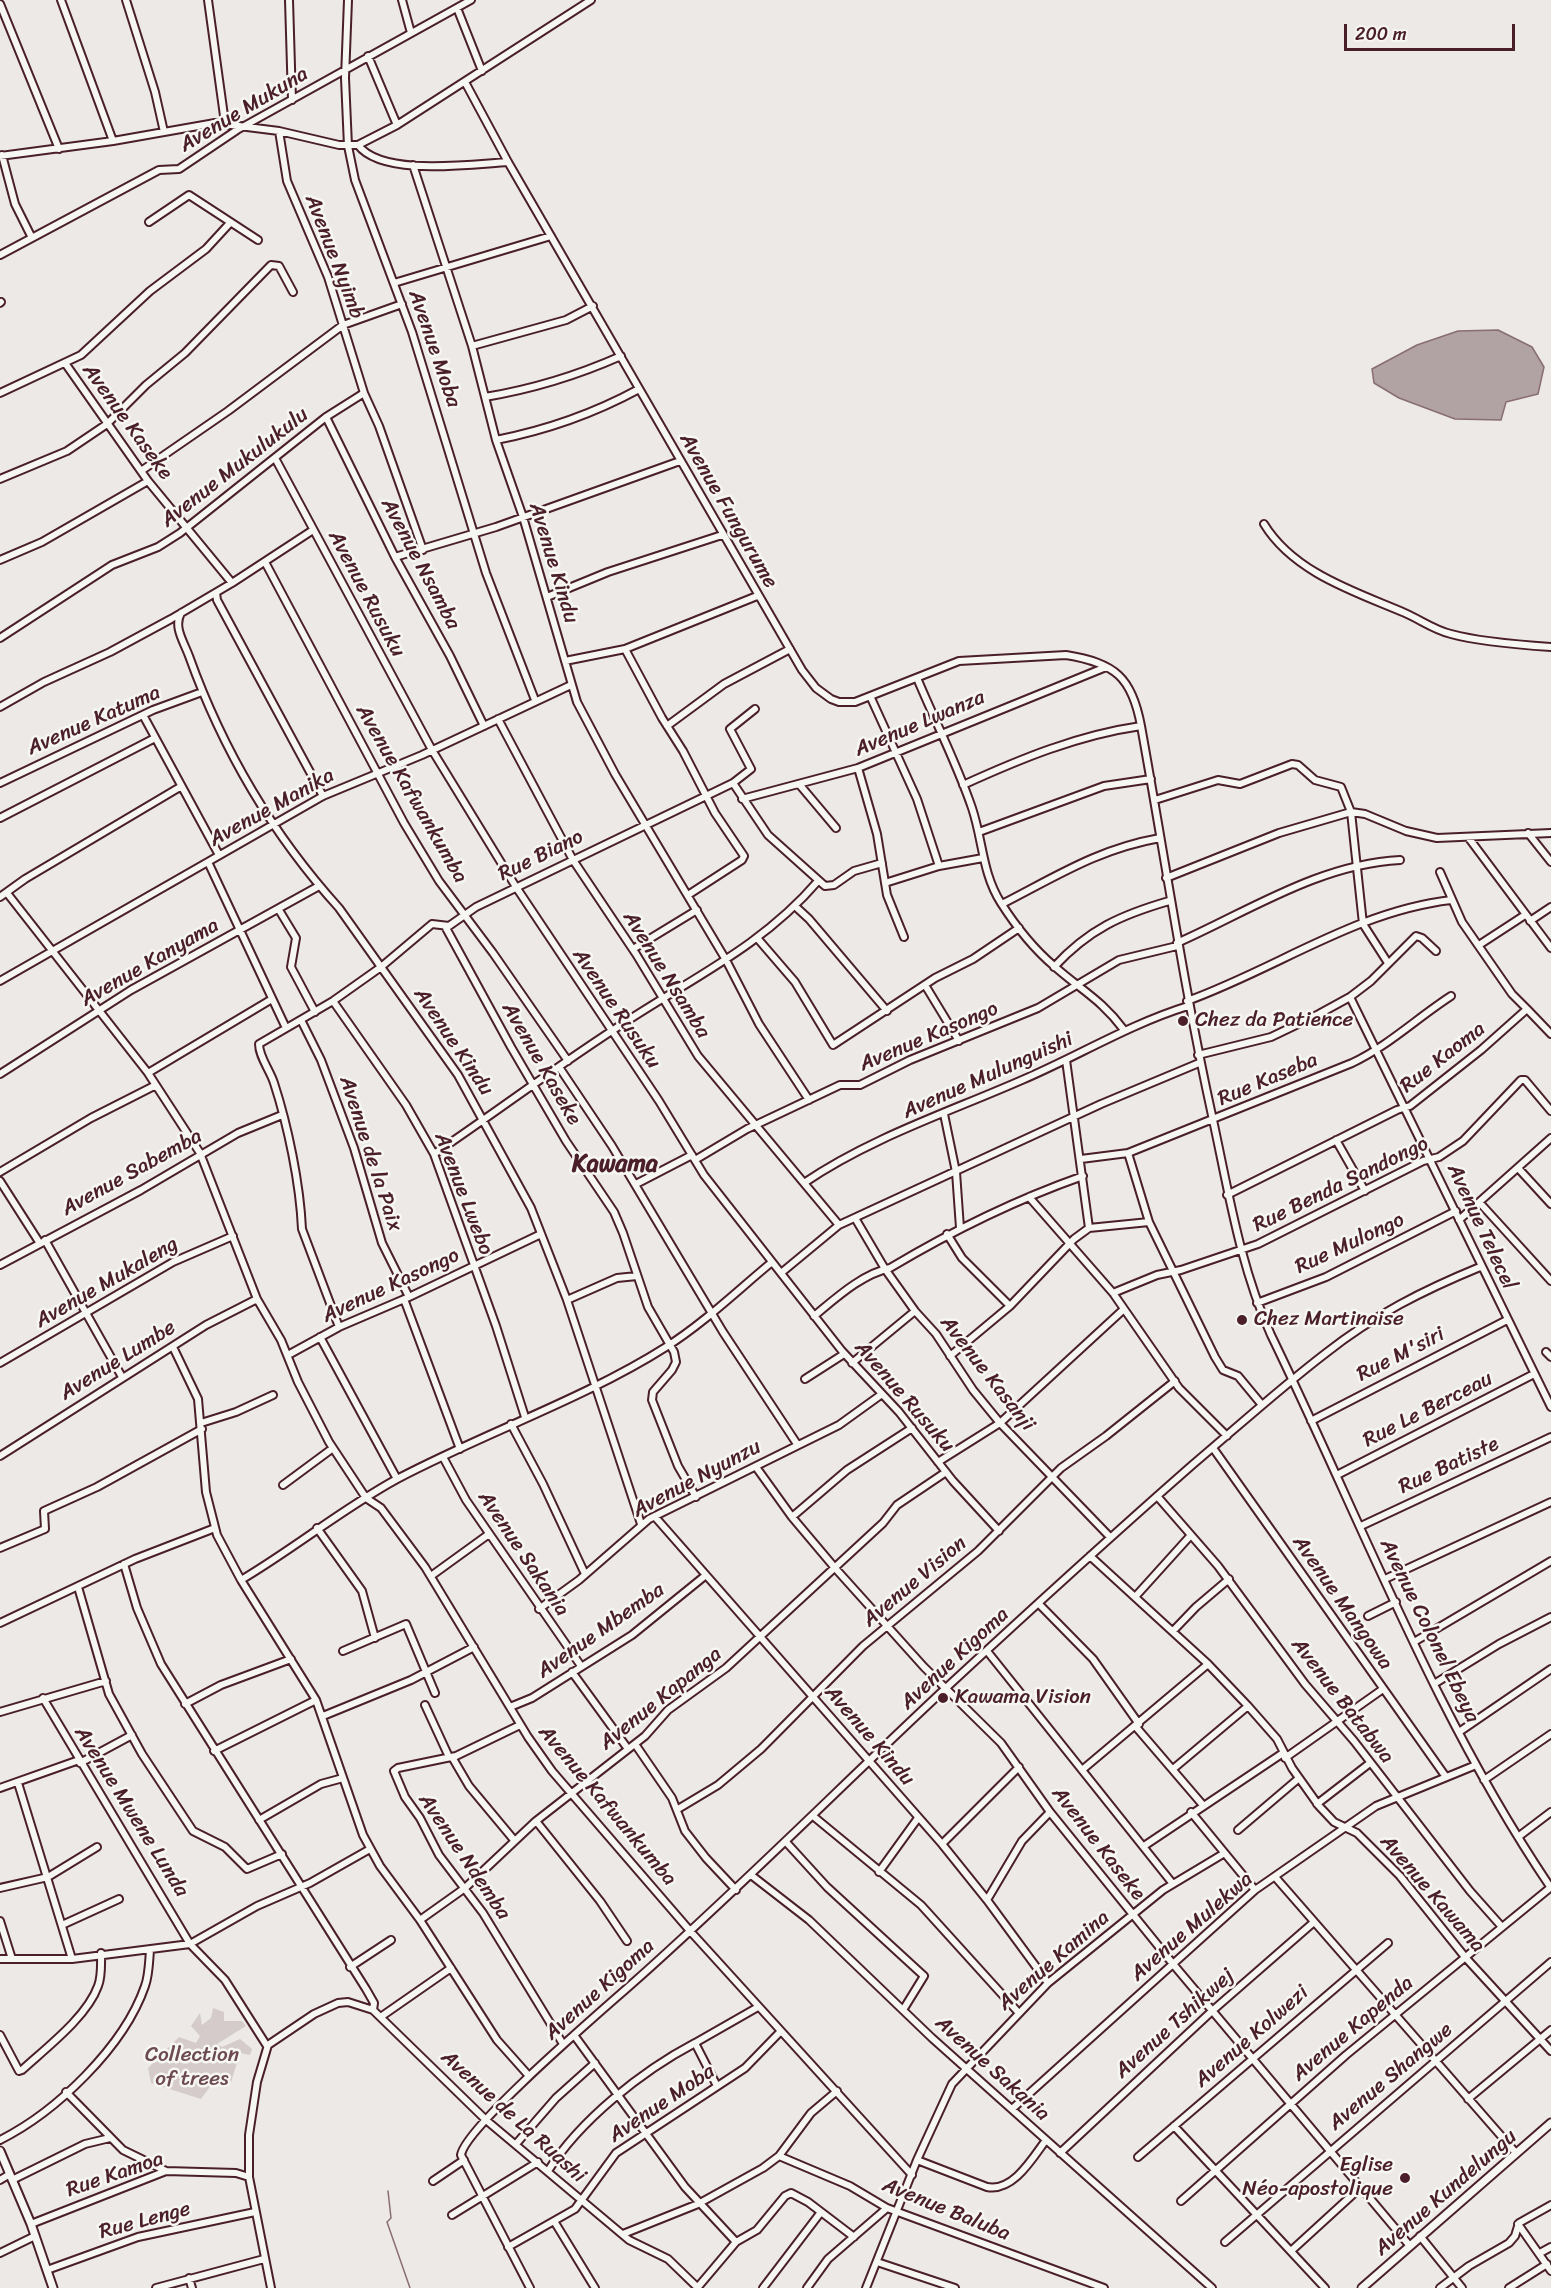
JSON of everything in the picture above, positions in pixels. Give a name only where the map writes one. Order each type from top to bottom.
[{"type":"street","points":[[61,0],[113,141]]},
{"type":"street","points":[[126,0],[155,92],[164,132]]},
{"type":"street","points":[[208,0],[225,123]]},
{"type":"street","points":[[288,0],[292,100]]},
{"type":"street","name":"Avenue Moba","points":[[348,0],[345,69],[348,146],[358,192],[402,304],[445,434],[473,534],[535,700]]},
{"type":"street","points":[[402,0],[411,33]]},
{"type":"street","name":"Avenue Mukuna","points":[[0,255],[159,170],[179,169],[245,125],[471,0]]},
{"type":"street","points":[[32,238],[15,204],[1,156],[225,123],[279,131],[348,146],[358,145],[397,125],[591,0]]},
{"type":"street","points":[[0,4],[59,148]]},
{"type":"street","points":[[457,8],[482,71]]},
{"type":"street","points":[[368,57],[397,125]]},
{"type":"street","name":"Avenue Fungurume","points":[[465,82],[508,162],[593,306],[757,597],[810,682],[831,699],[847,703],[871,698],[959,661],[995,657],[1066,655],[1107,667]]},
{"type":"street","name":"Avenue Nyimb","points":[[279,131],[285,175],[328,277],[364,393],[379,426],[423,550]]},
{"type":"street","points":[[358,145],[371,156],[413,165],[508,162]]},
{"type":"street","name":"Avenue Kindu","points":[[413,165],[472,346],[496,440],[523,517],[571,685],[586,721],[726,960],[759,1024],[809,1101]]},
{"type":"street","points":[[149,222],[189,195],[229,224],[258,240]]},
{"type":"street","points":[[0,393],[65,363],[87,350],[136,302],[211,245],[229,224]]},
{"type":"street","points":[[394,283],[551,236]]},
{"type":"street","points":[[0,479],[66,451],[107,424],[146,385],[185,353],[272,265],[278,265],[293,292]]},
{"type":"street","points":[[141,471],[223,415],[343,325],[402,304]]},
{"type":"street","points":[[472,346],[566,320],[593,306]]},
{"type":"street","points":[[484,397],[537,388],[569,379],[621,356]]},
{"type":"street","name":"Avenue Kaseke","points":[[65,363],[148,481],[232,584]]},
{"type":"street","points":[[496,440],[537,432],[569,422],[602,409],[639,390]]},
{"type":"street","name":"Avenue Mukulukulu","points":[[0,638],[112,566],[158,547],[186,529],[326,417],[364,393]]},
{"type":"street","name":"Avenue Nsamba","points":[[326,417],[395,557],[450,656],[484,726]]},
{"type":"street","name":"Avenue Rusuku","points":[[274,458],[432,750],[516,887],[693,1158],[721,1198],[844,1354],[912,1428],[946,1472],[999,1531]]},
{"type":"street","points":[[395,557],[473,534],[680,461]]},
{"type":"street","points":[[0,560],[54,536],[148,481]]},
{"type":"street","points":[[1264,524],[1280,544],[1313,570],[1353,593],[1432,627],[1463,637],[1551,647]]},
{"type":"street","points":[[0,707],[44,682],[110,652],[181,613],[232,584],[313,530]]},
{"type":"street","points":[[547,597],[608,572],[722,535]]},
{"type":"street","name":"Avenue Kafwankumba","points":[[265,562],[404,823],[464,915],[494,952],[568,1061]]},
{"type":"street","points":[[216,593],[323,796]]},
{"type":"street","points":[[565,661],[625,649],[757,597]]},
{"type":"street","name":"Avenue Kindu","points":[[181,613],[177,625],[202,692],[249,785],[274,825],[319,886],[339,908],[458,1075],[485,1119],[531,1208],[567,1300],[641,1524]]},
{"type":"street","points":[[625,649],[706,796],[744,859],[688,895]]},
{"type":"street","points":[[667,726],[724,684],[790,649]]},
{"type":"street","name":"Avenue Colonel Ebeya","points":[[1107,667],[1116,671],[1130,686],[1136,701],[1199,1063],[1239,1249],[1257,1303],[1434,1684],[1484,1780],[1551,1887]]},
{"type":"street","name":"Avenue Lwanza","points":[[742,799],[858,768],[1107,667]]},
{"type":"street","points":[[917,678],[963,785],[979,832],[987,877],[1002,904],[1019,928],[1054,967],[1101,1002],[1124,1030]]},
{"type":"street","name":"Avenue Manika","points":[[0,981],[323,796],[432,750],[571,685]]},
{"type":"street","name":"Avenue Katuma","points":[[0,783],[143,715],[202,692]]},
{"type":"street","points":[[871,698],[920,808],[939,866]]},
{"type":"street","name":"Rue Biano","points":[[282,1115],[274,1081],[259,1048],[261,1042],[333,1001],[381,967],[432,924],[436,922],[446,928],[464,915],[516,887],[733,783],[749,772],[750,767],[730,729],[756,709]]},
{"type":"street","points":[[143,715],[180,787],[219,855]]},
{"type":"street","name":"Avenue Nsamba","points":[[498,719],[573,860],[633,949],[698,1056],[839,1226]]},
{"type":"street","points":[[963,785],[1060,745],[1116,729],[1141,726]]},
{"type":"street","points":[[0,818],[155,738]]},
{"type":"street","points":[[1155,800],[1218,780],[1240,784],[1277,768],[1295,764],[1315,780],[1341,787],[1351,812],[1363,924],[1388,963]]},
{"type":"street","points":[[858,768],[877,834],[890,906],[904,937]]},
{"type":"street","points":[[979,832],[1104,786],[1151,779]]},
{"type":"street","points":[[733,783],[774,842],[818,881],[830,887],[854,872],[882,863]]},
{"type":"street","points":[[799,784],[836,828]]},
{"type":"street","points":[[0,897],[25,879],[180,787]]},
{"type":"street","points":[[1166,878],[1279,833],[1351,812],[1365,814],[1414,833],[1445,838],[1551,833]]},
{"type":"street","points":[[1528,833],[1551,862]]},
{"type":"street","points":[[1468,837],[1551,948]]},
{"type":"street","points":[[1002,904],[1089,857],[1127,844],[1160,838]]},
{"type":"street","points":[[885,883],[939,866],[983,858]]},
{"type":"street","name":"Avenue Kasongo","points":[[636,1184],[843,1084],[860,1085],[892,1068],[1038,1008],[1119,960],[1177,944],[1272,897],[1355,865],[1400,860]]},
{"type":"street","points":[[208,862],[286,1028]]},
{"type":"street","points":[[1440,872],[1462,922],[1512,994],[1551,1034]]},
{"type":"street","points":[[434,1154],[611,1031],[758,939],[796,907],[818,881]]},
{"type":"street","name":"Avenue Kanyama","points":[[0,1074],[175,965],[241,931],[319,886]]},
{"type":"street","name":"Avenue Kafwankumba","points":[[7,893],[148,1073],[200,1153],[257,1299],[288,1355],[298,1382],[333,1448],[366,1498],[381,1508],[430,1576],[520,1725],[570,1792],[691,1932],[912,2175]]},
{"type":"street","name":"Avenue Mulunguishi","points":[[804,1183],[867,1148],[1066,1060],[1124,1030],[1261,971],[1334,934],[1409,906],[1451,900]]},
{"type":"street","points":[[1054,967],[1081,941],[1107,923],[1169,901]]},
{"type":"street","points":[[796,907],[810,919],[887,1011]]},
{"type":"street","points":[[1479,945],[1551,907]]},
{"type":"street","points":[[279,910],[296,938],[290,962],[291,967],[315,1011]]},
{"type":"street","points":[[633,949],[697,910]]},
{"type":"street","name":"Avenue Kaseke","points":[[446,928],[566,1142],[614,1212],[648,1307],[669,1346]]},
{"type":"street","points":[[758,939],[795,982],[833,1045],[925,985],[973,959],[1019,928]]},
{"type":"street","points":[[1198,1055],[1282,1034],[1350,997],[1416,936],[1422,938],[1436,951]]},
{"type":"street","points":[[925,985],[959,1041]]},
{"type":"street","name":"Rue Kaseba","points":[[1081,1159],[1128,1153],[1213,1121],[1378,1051],[1417,1018],[1451,996]]},
{"type":"street","name":"Avenue Telecel","points":[[1350,997],[1456,1211],[1480,1267],[1551,1407]]},
{"type":"street","points":[[148,1073],[272,999]]},
{"type":"street","name":"Avenue Lwebo","points":[[333,1001],[388,1077],[434,1154],[496,1326],[525,1417]]},
{"type":"street","name":"Rue Kaoma","points":[[1227,1195],[1404,1108],[1435,1088],[1527,1009]]},
{"type":"street","name":"Avenue de la Paix","points":[[301,1020],[321,1060],[354,1148],[379,1234],[406,1298]]},
{"type":"street","points":[[1066,1060],[1089,1228]]},
{"type":"street","points":[[781,1273],[839,1226],[1199,1063]]},
{"type":"street","points":[[559,1067],[636,1184],[712,1312],[797,1444]]},
{"type":"street","name":"Rue Benda Sandongo","points":[[1113,1293],[1172,1270],[1181,1270],[1266,1241],[1430,1159],[1439,1157],[1463,1141],[1481,1125],[1516,1084],[1525,1080],[1551,1111]]},
{"type":"street","points":[[0,1172],[91,1118],[156,1084]]},
{"type":"street","points":[[944,1114],[956,1172],[960,1228]]},
{"type":"street","points":[[282,1115],[295,1170],[302,1211],[302,1229],[339,1327]]},
{"type":"street","name":"Avenue Sabemba","points":[[0,1265],[141,1190],[200,1153],[244,1130],[282,1115]]},
{"type":"street","points":[[1459,1220],[1551,1138]]},
{"type":"street","points":[[1336,1140],[1365,1191]]},
{"type":"street","points":[[1128,1153],[1149,1222],[1221,1368],[1238,1376],[1262,1405]]},
{"type":"street","points":[[1518,1168],[1551,1204]]},
{"type":"street","points":[[814,1316],[844,1293],[947,1234],[1029,1197],[1083,1176]]},
{"type":"street","points":[[0,1181],[42,1241],[123,1377]]},
{"type":"street","points":[[1029,1197],[1113,1293],[1175,1381],[1227,1436]]},
{"type":"street","points":[[1480,1203],[1551,1281]]},
{"type":"street","name":"Rue Mulongo","points":[[1257,1303],[1326,1277],[1456,1211]]},
{"type":"street","name":"Avenue Kasanji","points":[[855,1218],[885,1269],[915,1311],[931,1327],[973,1390],[1000,1423],[1110,1537]]},
{"type":"street","points":[[950,1356],[1010,1306],[1071,1243],[1089,1228],[1149,1222]]},
{"type":"street","name":"Avenue Kasongo","points":[[288,1355],[339,1327],[541,1234]]},
{"type":"street","points":[[947,1234],[962,1258],[1010,1306]]},
{"type":"street","name":"Avenue Mukaleng","points":[[0,1363],[180,1258],[233,1236]]},
{"type":"street","points":[[241,1580],[279,1557],[317,1528],[397,1479],[627,1370],[669,1346],[772,1262]]},
{"type":"street","name":"Avenue Kigoma","points":[[464,2160],[462,2149],[486,2120],[529,2076],[691,1932],[945,1689],[1110,1537],[1262,1405],[1377,1315],[1480,1267]]},
{"type":"street","points":[[567,1300],[617,1278],[637,1276]]},
{"type":"street","points":[[406,1298],[460,1449]]},
{"type":"street","name":"Avenue Lumbe","points":[[0,1456],[206,1325],[257,1299]]},
{"type":"street","points":[[938,1462],[1000,1423],[1124,1309]]},
{"type":"street","points":[[852,1363],[915,1311]]},
{"type":"street","name":"Rue M'siri","points":[[1311,1421],[1507,1320]]},
{"type":"street","points":[[320,1337],[397,1479]]},
{"type":"street","points":[[669,1346],[674,1352],[676,1362],[666,1380],[653,1392],[652,1400],[678,1466],[696,1497]]},
{"type":"street","points":[[173,1347],[194,1387],[201,1426],[206,1492],[215,1528],[241,1580],[316,1700],[354,1816],[370,1849],[420,1920],[497,2040],[529,2076]]},
{"type":"street","points":[[805,1379],[844,1354]]},
{"type":"street","name":"Rue Le Berceau","points":[[1337,1475],[1533,1374]]},
{"type":"street","name":"Avenue Vision","points":[[678,1809],[718,1785],[761,1749],[863,1646],[999,1531],[1052,1477],[1175,1381]]},
{"type":"street","name":"Avenue Nyunzu","points":[[539,1609],[585,1575],[641,1524],[848,1420],[882,1394]]},
{"type":"street","points":[[0,1548],[45,1529],[45,1510],[97,1486],[201,1426],[273,1395]]},
{"type":"street","points":[[511,1424],[543,1484],[585,1575]]},
{"type":"street","points":[[792,1517],[855,1464],[912,1428]]},
{"type":"street","name":"Rue Batiste","points":[[1361,1526],[1551,1437]]},
{"type":"street","points":[[283,1485],[333,1448]]},
{"type":"street","name":"Avenue Mangowa","points":[[1213,1448],[1446,1777]]},
{"type":"street","name":"Avenue Sakania","points":[[443,1457],[489,1534],[539,1609],[581,1666]]},
{"type":"street","name":"Avenue Kaseke","points":[[756,1467],[792,1517],[835,1568],[945,1689],[995,1736],[1050,1812],[1173,1965],[1410,2246]]},
{"type":"street","name":"Avenue Kapanga","points":[[420,1920],[465,1888],[514,1840],[570,1792],[635,1744],[668,1710],[726,1668],[884,1523],[897,1505],[946,1472]]},
{"type":"street","name":"Avenue Batabwa","points":[[1157,1496],[1229,1579],[1291,1666],[1338,1722],[1470,1891],[1502,1927]]},
{"type":"street","points":[[1385,1579],[1551,1502]]},
{"type":"street","name":"Avenue Kindu","points":[[656,1518],[872,1761],[942,1844],[987,1900],[1048,1983]]},
{"type":"street","points":[[0,1623],[124,1564],[215,1528]]},
{"type":"street","points":[[317,1528],[362,1591],[375,1638]]},
{"type":"street","points":[[430,1576],[489,1534]]},
{"type":"street","points":[[1135,1597],[1191,1535]]},
{"type":"street","name":"Avenue Kawama","points":[[1090,1556],[1208,1664],[1248,1706],[1277,1739],[1298,1779],[1317,1804],[1334,1822],[1357,1833],[1400,1876],[1465,1957],[1551,2051]]},
{"type":"street","points":[[1414,1641],[1551,1561]]},
{"type":"street","points":[[124,1564],[137,1608],[152,1643],[185,1704],[372,1999],[374,2010]]},
{"type":"street","name":"Avenue Mbemba","points":[[510,1707],[532,1698],[632,1635],[706,1575]]},
{"type":"street","points":[[1173,1631],[1196,1607],[1229,1579]]},
{"type":"street","points":[[78,1587],[113,1703],[195,1833],[225,1846],[247,1869],[282,1854]]},
{"type":"street","points":[[1368,1616],[1396,1602]]},
{"type":"street","points":[[1039,1604],[1093,1659],[1137,1725],[1202,1804]]},
{"type":"street","points":[[1434,1684],[1499,1644],[1551,1617]]},
{"type":"street","points":[[343,1651],[406,1625],[435,1693]]},
{"type":"street","points":[[323,1716],[426,1673],[474,1647]]},
{"type":"street","points":[[987,1651],[1173,1884]]},
{"type":"street","points":[[185,1704],[221,1685],[291,1659]]},
{"type":"street","points":[[1083,1770],[1208,1664]]},
{"type":"street","points":[[1460,1732],[1551,1669]]},
{"type":"street","points":[[572,1672],[628,1749]]},
{"type":"street","points":[[0,1704],[2,1712],[106,1681]]},
{"type":"street","points":[[1144,1846],[1202,1804],[1338,1722],[1383,1689]]},
{"type":"street","name":"Avenue Mwene Lunda","points":[[43,1698],[190,1944],[225,1980],[267,2046]]},
{"type":"street","points":[[214,1751],[316,1700]]},
{"type":"street","points":[[425,1705],[451,1757],[469,1786],[514,1840]]},
{"type":"street","points":[[1173,1769],[1248,1706]]},
{"type":"street","name":"Avenue Ndemba","points":[[520,1725],[473,1750],[394,1770],[405,1797],[420,1818],[435,1848],[465,1888],[563,2044]]},
{"type":"street","points":[[1484,1780],[1551,1734]]},
{"type":"street","points":[[0,1788],[80,1762],[132,1735]]},
{"type":"street","points":[[635,1744],[678,1809],[680,1820],[693,1842],[736,1890]]},
{"type":"street","points":[[1317,1804],[1370,1763]]},
{"type":"street","name":"Avenue Mulekwa","points":[[1012,2109],[1255,1890],[1276,1878],[1368,1810],[1395,1796],[1476,1765]]},
{"type":"street","points":[[942,1844],[1019,1767]]},
{"type":"street","points":[[259,1820],[321,1784],[343,1778]]},
{"type":"street","points":[[1238,1830],[1298,1779]]},
{"type":"street","points":[[18,1783],[72,1959]]},
{"type":"street","points":[[987,1900],[1022,1841],[1050,1812]]},
{"type":"street","points":[[1191,1812],[1223,1854],[1255,1890]]},
{"type":"street","points":[[1518,1837],[1551,1812]]},
{"type":"street","points":[[813,1816],[921,1905],[1018,2012]]},
{"type":"street","points":[[879,1872],[918,1818]]},
{"type":"street","points":[[536,1821],[600,1901],[627,1941]]},
{"type":"street","points":[[786,1842],[827,1887],[924,1976],[903,2010]]},
{"type":"street","points":[[0,1888],[48,1877],[97,1847]]},
{"type":"street","points":[[0,1959],[72,1959],[102,1953],[150,1950],[190,1944],[257,1906],[302,1886],[370,1849]]},
{"type":"street","name":"Avenue Kamina","points":[[866,2288],[947,2092],[966,2068],[1048,1983],[1132,1914],[1173,1884],[1223,1854]]},
{"type":"street","name":"Avenue Sakania","points":[[750,1875],[809,1920],[966,2068],[1212,2288]]},
{"type":"street","points":[[1276,1878],[1516,2153]]},
{"type":"street","name":"Avenue Kapenda","points":[[1181,2201],[1395,2015],[1551,1887]]},
{"type":"street","points":[[62,1925],[119,1899]]},
{"type":"street","points":[[0,1921],[12,1959]]},
{"type":"street","name":"Avenue Tshikwej","points":[[1060,2153],[1212,2011],[1314,1922]]},
{"type":"street","points":[[350,1966],[391,1940]]},
{"type":"street","name":"Avenue Kolwezi","points":[[1138,2157],[1388,1942]]},
{"type":"street","points":[[0,2140],[44,2114],[106,2050],[129,2019],[145,1985],[150,1950]]},
{"type":"street","points":[[0,2035],[8,2054],[19,2071],[22,2070],[85,2008],[99,1983],[102,1953]]},
{"type":"street","name":"Avenue Shangwe","points":[[1225,2242],[1551,1962]]},
{"type":"street","points":[[382,2016],[451,1968]]},
{"type":"street","name":"Avenue de La Ruashi","points":[[267,2046],[314,2014],[338,2003],[354,2003],[374,2010],[456,2094],[486,2120],[623,2234],[668,2259],[698,2288]]},
{"type":"street","points":[[548,2171],[577,2132],[646,2072],[758,2007]]},
{"type":"street","points":[[1468,2099],[1551,2030]]},
{"type":"street","name":"Avenue Moba","points":[[508,2247],[575,2209],[616,2153],[745,2068],[780,2032]]},
{"type":"street","points":[[574,2035],[698,2204],[736,2242]]},
{"type":"street","points":[[695,2043],[717,2086]]},
{"type":"street","points":[[267,2046],[257,2082],[249,2135],[249,2177],[271,2288]]},
{"type":"street","points":[[516,2144],[556,2098],[595,2063]]},
{"type":"street","points":[[623,2234],[698,2204],[748,2177],[779,2156],[811,2113],[837,2091]]},
{"type":"street","points":[[66,2092],[110,2138],[129,2153],[166,2171]]},
{"type":"street","name":"Avenue Kundelungu","points":[[1362,2288],[1551,2123]]},
{"type":"street","points":[[1174,2126],[1325,2288]]},
{"type":"street","points":[[0,2180],[85,2144],[110,2138]]},
{"type":"street","points":[[917,2160],[987,2187],[1000,2188],[1024,2168],[1046,2140]]},
{"type":"street","points":[[0,2151],[31,2224],[53,2288]]},
{"type":"street","name":"Avenue Baluba","points":[[779,2156],[850,2186],[887,2208],[1104,2288]]},
{"type":"street","points":[[433,2181],[464,2160],[530,2288]]},
{"type":"street","points":[[452,2215],[483,2198],[537,2162]]},
{"type":"street","name":"Rue Kamoa","points":[[31,2224],[166,2171],[216,2172],[249,2177]]},
{"type":"street","points":[[1291,2251],[1361,2187]]},
{"type":"street","points":[[698,2288],[736,2242],[757,2230],[785,2196],[791,2193],[854,2237]]},
{"type":"street","points":[[1440,2288],[1453,2277],[1509,2243],[1515,2236],[1518,2224],[1551,2205]]},
{"type":"street","points":[[807,2288],[828,2259],[887,2208]]},
{"type":"street","name":"Rue Lenge","points":[[47,2270],[138,2236],[255,2212]]},
{"type":"street","points":[[763,2288],[821,2212]]},
{"type":"street","points":[[554,2222],[595,2288]]},
{"type":"street","points":[[1518,2224],[1551,2271]]},
{"type":"street","points":[[0,2253],[35,2236]]},
{"type":"street","points":[[1420,2236],[1462,2288]]},
{"type":"street","points":[[1540,2253],[1551,2247]]},
{"type":"street","points":[[156,2288],[264,2259]]},
{"type":"street","points":[[876,2262],[955,2288]]},
{"type":"street","points":[[1509,2288],[1547,2264]]},
{"type":"street","points":[[189,2278],[192,2288]]},
{"type":"green space","name":"Collection of trees","points":[[213,2008],[224,2012],[224,2021],[242,2021],[246,2026],[217,2044],[222,2047],[240,2039],[252,2049],[250,2055],[240,2053],[231,2082],[217,2077],[201,2099],[151,2083],[148,2068],[179,2037],[196,2043],[200,2036],[191,2026],[200,2013],[202,2025],[211,2018]]},
{"type":"shaded area","points":[[1498,330],[1532,347],[1544,367],[1538,394],[1506,402],[1501,420],[1455,419],[1399,398],[1374,383],[1372,369],[1417,345],[1458,331]]},
{"type":"waterway","points":[[388,2191],[391,2218],[387,2222],[410,2288]]},
{"type":"place","name":"Chez da Patience","points":[[1183,1021]]},
{"type":"place","name":"Chez Martinaise","points":[[1242,1320]]},
{"type":"place","name":"Kawama Vision","points":[[943,1698]]},
{"type":"place","name":"Eglise Néo-apostolique","points":[[1405,2178]]},
{"type":"district","name":"Kawama","points":[[615,1165]]}]
